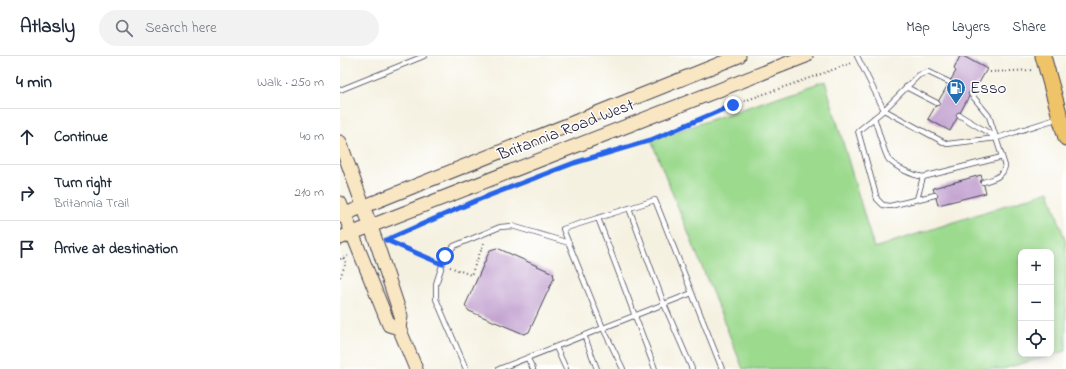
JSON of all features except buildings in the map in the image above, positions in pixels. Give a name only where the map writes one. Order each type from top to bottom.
[{"type":"main road","name":"Britannia Road West","points":[[344,222],[367,217],[739,56]]},
{"type":"main road","name":"Britannia Road West","points":[[344,222],[367,217],[806,56]]},
{"type":"main road","points":[[1045,63],[1066,138]]},
{"type":"main road","points":[[340,142],[401,316],[399,328],[416,369]]},
{"type":"main road","points":[[344,222],[389,325],[399,328]]},
{"type":"lane","points":[[340,90],[424,56]]},
{"type":"lane","points":[[858,58],[884,110],[947,144],[996,138],[1060,118]]},
{"type":"lane","points":[[935,195],[890,206],[883,205],[877,199],[858,131],[884,110],[919,74],[928,72],[949,82]]},
{"type":"lane","points":[[906,87],[937,103]]},
{"type":"lane","points":[[971,94],[989,116],[1005,166],[1002,174],[983,182]]},
{"type":"lane","points":[[959,115],[996,138]]},
{"type":"lane","points":[[874,118],[888,159],[899,167],[916,175],[923,177],[1002,157]]},
{"type":"lane","points":[[917,199],[923,177]]},
{"type":"lane","points":[[623,369],[603,328],[563,229],[655,200],[722,369]]},
{"type":"lane","points":[[629,208],[664,304],[692,369]]},
{"type":"lane","points":[[598,218],[655,369]]},
{"type":"lane","points":[[466,369],[436,300],[436,284],[445,256],[454,246],[500,227],[512,226],[569,243]]},
{"type":"lane","points":[[501,369],[692,293]]},
{"type":"lane","points":[[584,335],[597,369]]},
{"type":"lane","points":[[556,347],[566,369]]},
{"type":"lane","points":[[528,358],[533,369]]},
{"type":"path","points":[[481,235],[484,243],[471,276],[386,240],[480,199],[574,163],[651,140],[733,105],[858,58]]},
{"type":"path","points":[[990,72],[1045,63]]},
{"type":"path","points":[[340,277],[346,263],[341,259],[348,256]]},
{"type":"green space","points":[[825,81],[874,248],[1049,191],[1066,243],[1066,351],[1054,354],[1054,249],[1018,249],[1018,357],[1045,357],[1003,369],[743,369],[651,140]]},
{"type":"place","name":"Esso","points":[[956,105]]},
{"type":"route","points":[[445,256],[442,264],[386,240],[480,199],[574,163],[651,140],[733,105]]}]
